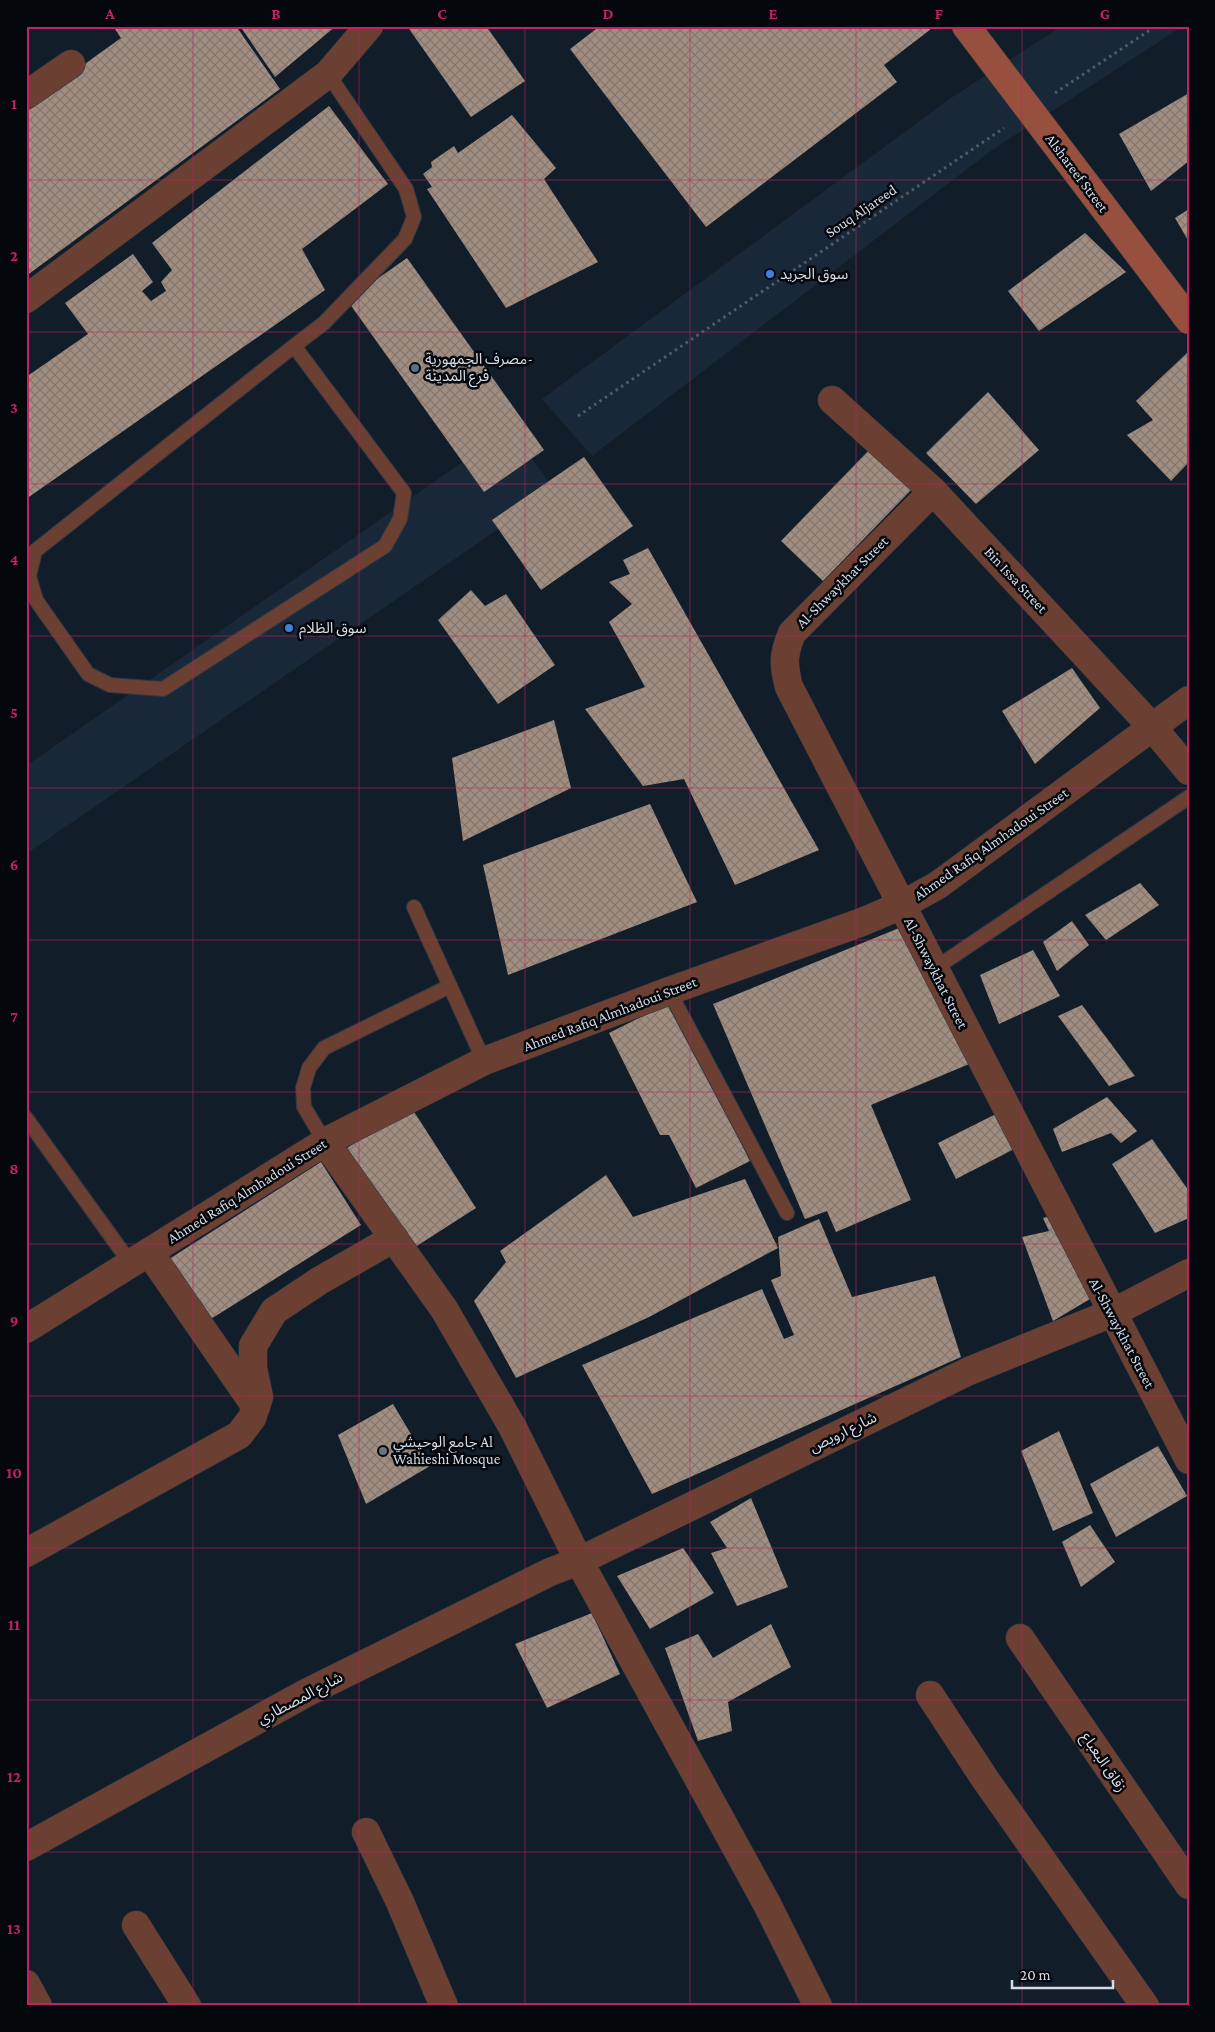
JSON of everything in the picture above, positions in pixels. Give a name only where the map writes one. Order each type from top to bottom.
[{"type":"street","points":[[26,299],[328,74],[368,26]]},
{"type":"street","name":"Alshareef Street","points":[[966,26],[1189,320]]},
{"type":"street","points":[[26,94],[71,64]]},
{"type":"street","name":"Bin Issa Street","points":[[832,400],[933,491],[1153,728],[1189,771]]},
{"type":"street","name":"Al-Shwaykhat Street","points":[[933,491],[792,633],[784,652],[784,668],[790,687],[934,969],[1189,1460]]},
{"type":"street","name":"Ahmed Rafiq Almhadoui Street","points":[[27,1328],[325,1142],[484,1061],[669,991],[862,922],[902,905],[938,885],[1189,700]]},
{"type":"street","points":[[325,1142],[444,1309],[513,1428],[579,1561],[767,1904],[818,2006]]},
{"type":"street","points":[[26,1553],[239,1435],[252,1418],[259,1397],[254,1368],[254,1346],[274,1311],[319,1281],[394,1238]]},
{"type":"street","points":[[140,1258],[256,1407]]},
{"type":"street","name":"شارع ارويص","points":[[579,1561],[969,1371],[1112,1313],[1189,1272]]},
{"type":"street","name":"شارع المصطاري","points":[[26,1847],[306,1693],[550,1572],[579,1561]]},
{"type":"street","name":"زقاق البعباع","points":[[1020,1638],[1189,1885]]},
{"type":"street","points":[[930,1694],[986,1780],[1145,2006]]},
{"type":"street","points":[[366,1832],[400,1902],[444,2006]]},
{"type":"street","points":[[136,1925],[187,2006]]},
{"type":"street","points":[[26,1984],[38,2006]]},
{"type":"lane","points":[[294,346],[404,493],[400,519],[385,546],[163,689],[110,685],[88,674],[36,600],[29,576],[35,550],[324,322],[405,239],[414,217],[406,190],[328,74]]},
{"type":"lane","points":[[934,969],[1189,797]]},
{"type":"lane","points":[[414,906],[484,1061]]},
{"type":"lane","points":[[325,1142],[304,1107],[303,1088],[309,1068],[324,1048],[450,986]]},
{"type":"lane","points":[[669,991],[787,1213]]},
{"type":"lane","points":[[26,1118],[140,1258]]},
{"type":"path","name":"Souq Aljareed","points":[[578,416],[1156,26]]},
{"type":"shaded area","name":"سوق الجريد","points":[[1062,26],[1183,26],[992,150],[592,456],[542,399],[951,98]]},
{"type":"shaded area","name":"سوق الظلام","points":[[510,429],[555,490],[26,854],[26,766]]},
{"type":"building","points":[[113,26],[236,26],[280,89],[26,276],[26,106],[121,38]]},
{"type":"building","points":[[240,26],[336,26],[275,77]]},
{"type":"building","points":[[407,26],[486,26],[525,81],[471,117]]},
{"type":"building","points":[[600,26],[935,26],[884,65],[897,82],[706,227],[570,49]]},
{"type":"building","points":[[1189,93],[1189,161],[1151,191],[1119,134]]},
{"type":"building","points":[[329,106],[388,184],[302,249],[325,290],[26,499],[26,377],[88,334],[65,303],[133,254],[153,282],[142,291],[151,301],[166,291],[161,282],[172,270],[152,243]]},
{"type":"building","points":[[512,115],[556,168],[544,179],[598,262],[506,308],[427,189],[432,187],[423,174],[432,167],[431,162],[454,146],[458,153]]},
{"type":"building","points":[[1189,209],[1189,242],[1175,218]]},
{"type":"building","points":[[1085,233],[1126,272],[1039,331],[1008,291]]},
{"type":"building","points":[[407,258],[544,450],[484,492],[347,300]]},
{"type":"building","points":[[1187,353],[1189,355],[1189,462],[1171,481],[1127,435],[1153,420],[1136,401]]},
{"type":"building","points":[[988,392],[1039,450],[976,504],[926,453]]},
{"type":"building","points":[[871,448],[913,488],[823,581],[781,541]]},
{"type":"building","points":[[584,457],[633,526],[541,590],[492,520]]},
{"type":"building","points":[[648,548],[819,850],[735,885],[684,779],[643,786],[585,709],[645,687],[609,622],[632,604],[609,582],[630,574],[623,560]]},
{"type":"building","points":[[471,590],[485,606],[506,594],[555,665],[498,704],[438,620]]},
{"type":"building","points":[[1072,668],[1100,708],[1035,764],[1002,711]]},
{"type":"building","points":[[554,720],[571,788],[463,841],[452,758]]},
{"type":"building","points":[[650,804],[697,902],[508,975],[483,865]]},
{"type":"building","points":[[1140,883],[1159,905],[1106,940],[1085,915]]},
{"type":"building","points":[[1072,921],[1089,945],[1057,971],[1043,942]]},
{"type":"building","points":[[904,926],[974,1062],[871,1105],[911,1200],[836,1232],[827,1211],[805,1219],[713,1004]]},
{"type":"building","points":[[1033,950],[1060,996],[999,1024],[980,975]]},
{"type":"building","points":[[671,1002],[750,1161],[696,1188],[669,1135],[660,1135],[609,1033]]},
{"type":"building","points":[[1082,1005],[1135,1076],[1109,1086],[1058,1016]]},
{"type":"building","points":[[1107,1097],[1137,1131],[1121,1143],[1111,1133],[1062,1152],[1053,1129]]},
{"type":"building","points":[[411,1107],[476,1208],[412,1249],[347,1148]]},
{"type":"building","points":[[1004,1110],[1022,1145],[956,1179],[938,1143]]},
{"type":"building","points":[[1152,1139],[1189,1191],[1189,1218],[1155,1233],[1112,1164]]},
{"type":"building","points":[[321,1162],[361,1225],[206,1322],[166,1261]]},
{"type":"building","points":[[606,1175],[633,1217],[745,1179],[778,1248],[649,1317],[516,1378],[474,1301],[506,1262],[500,1251]]},
{"type":"building","points":[[1055,1215],[1090,1299],[1053,1321],[1022,1237],[1049,1231],[1043,1218]]},
{"type":"building","points":[[819,1219],[852,1297],[935,1276],[961,1357],[652,1494],[582,1365],[762,1289],[784,1339],[794,1335],[771,1280],[781,1276],[778,1237]]},
{"type":"building","name":"جامع الوحيشي Al Wahieshi Mosque","points":[[393,1404],[430,1466],[366,1504],[338,1435]]},
{"type":"building","points":[[1059,1431],[1093,1513],[1053,1531],[1021,1451]]},
{"type":"building","points":[[1158,1446],[1187,1496],[1116,1537],[1090,1484]]},
{"type":"building","points":[[751,1498],[788,1587],[737,1606],[711,1553],[727,1548],[710,1522]]},
{"type":"building","points":[[1090,1525],[1115,1562],[1081,1587],[1062,1542]]},
{"type":"building","points":[[683,1548],[714,1593],[650,1629],[617,1576]]},
{"type":"building","points":[[592,1613],[620,1674],[547,1708],[515,1644]]},
{"type":"building","points":[[771,1624],[791,1667],[728,1702],[732,1731],[698,1741],[665,1648],[698,1634],[713,1658]]},
{"type":"place","name":"سوق الجريد","points":[[770,274]]},
{"type":"place","name":"مصرف الجمهورية- فرع المدينة","points":[[415,368]]},
{"type":"place","name":"سوق الظلام","points":[[289,628]]},
{"type":"place","name":"جامع الوحيشي Al Wahieshi Mosque","points":[[383,1451]]}]
